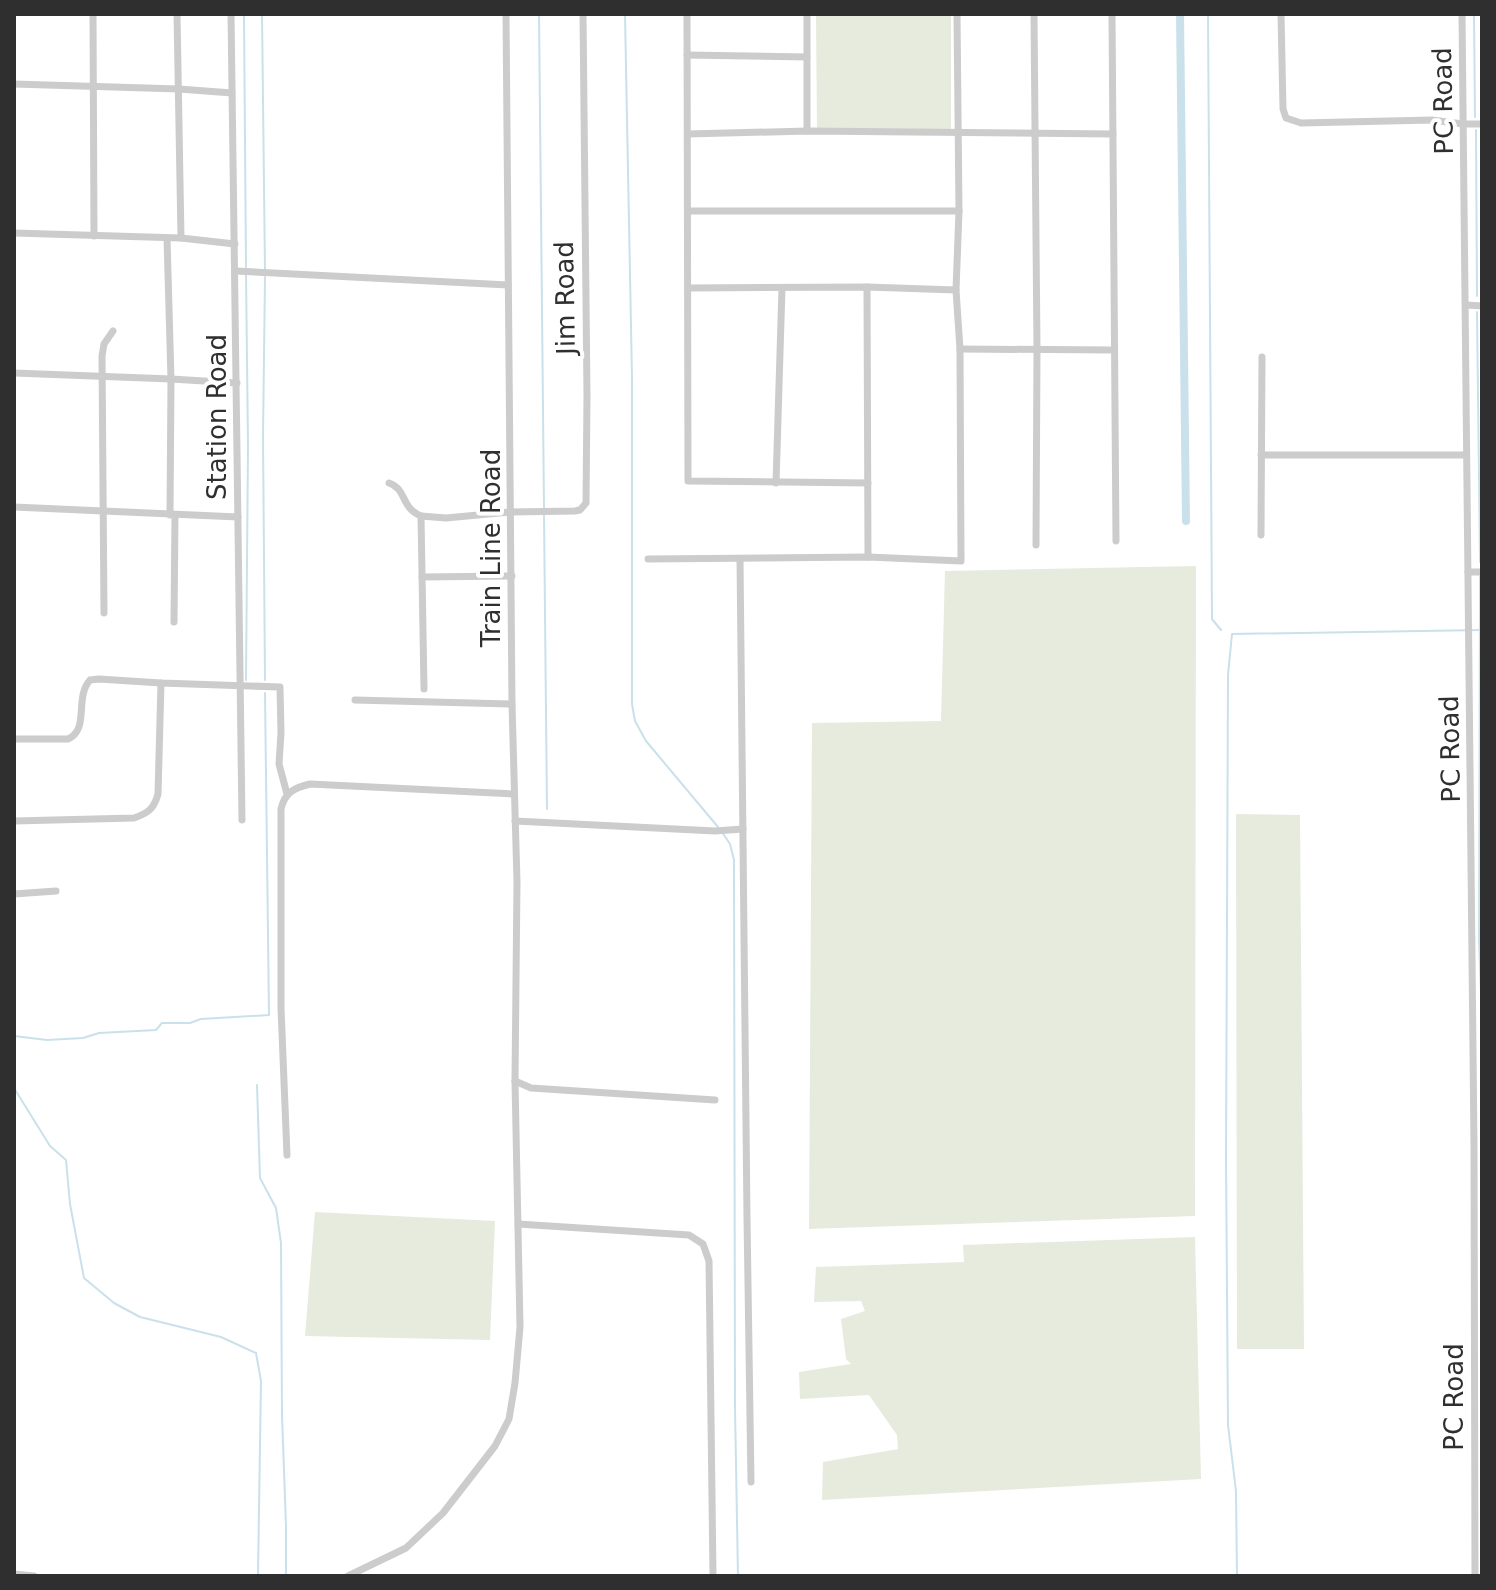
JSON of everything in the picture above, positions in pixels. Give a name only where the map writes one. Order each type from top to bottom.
[{"type":"street","points":[[93,14],[94,236]]},
{"type":"street","points":[[177,14],[181,238]]},
{"type":"street","name":"Station Road","points":[[231,14],[242,820]]},
{"type":"street","name":"Train Line Road","points":[[348,1576],[406,1548],[443,1513],[495,1446],[509,1419],[515,1383],[520,1327],[506,14]]},
{"type":"street","name":"Jim Road","points":[[421,516],[446,518],[580,510],[586,503],[583,14]]},
{"type":"street","points":[[687,14],[688,481],[868,483]]},
{"type":"street","points":[[807,14],[807,131]]},
{"type":"street","points":[[648,559],[868,557],[961,561],[960,349],[956,290],[959,211],[957,14]]},
{"type":"street","points":[[1034,14],[1036,545]]},
{"type":"street","points":[[1112,14],[1116,541]]},
{"type":"street","points":[[1281,14],[1283,109],[1286,118],[1301,123],[1432,120],[1482,124]]},
{"type":"street","name":"PC Road","points":[[1462,14],[1474,1146],[1475,1576]]},
{"type":"street","points":[[687,55],[807,57]]},
{"type":"street","points":[[14,84],[232,93]]},
{"type":"street","points":[[688,134],[807,131],[1113,134]]},
{"type":"street","points":[[688,211],[959,211]]},
{"type":"street","points":[[14,233],[181,238],[235,244]]},
{"type":"street","points":[[167,238],[174,622]]},
{"type":"street","points":[[236,271],[508,285]]},
{"type":"street","points":[[867,287],[868,557]]},
{"type":"street","points":[[688,288],[956,290]]},
{"type":"street","points":[[776,483],[782,288]]},
{"type":"street","points":[[1466,305],[1482,306]]},
{"type":"street","points":[[104,613],[102,376],[104,344],[113,331]]},
{"type":"street","points":[[960,349],[1113,350]]},
{"type":"street","points":[[1261,535],[1262,357]]},
{"type":"street","points":[[14,373],[237,383]]},
{"type":"street","points":[[1261,455],[1466,455]]},
{"type":"street","points":[[389,483],[399,489],[411,512],[421,516],[424,689]]},
{"type":"street","points":[[14,507],[238,517]]},
{"type":"street","points":[[740,559],[751,1482]]},
{"type":"street","points":[[1468,572],[1482,572]]},
{"type":"street","points":[[422,577],[512,576]]},
{"type":"street","points":[[14,739],[68,739],[74,736],[79,728],[83,691],[90,680],[280,687],[279,764],[287,794]]},
{"type":"street","points":[[14,821],[134,818],[154,807],[158,794],[161,683]]},
{"type":"street","points":[[355,700],[512,704]]},
{"type":"street","points":[[287,1155],[281,1008],[283,799],[296,787],[310,784],[513,794]]},
{"type":"street","points":[[515,821],[715,831],[743,829]]},
{"type":"street","points":[[14,894],[56,891]]},
{"type":"street","points":[[515,1081],[531,1088],[715,1100]]},
{"type":"street","points":[[518,1224],[689,1235],[703,1244],[709,1261],[713,1576]]},
{"type":"street","points":[[14,1574],[34,1576]]},
{"type":"shaded area","points":[[816,14],[951,14],[951,131],[817,132]]},
{"type":"shaded area","points":[[1196,566],[1195,1216],[809,1229],[812,723],[941,721],[945,571]]},
{"type":"shaded area","points":[[1236,814],[1300,815],[1304,1349],[1237,1349]]},
{"type":"shaded area","points":[[315,1212],[495,1221],[490,1340],[305,1336]]},
{"type":"shaded area","points":[[1195,1237],[1201,1479],[822,1500],[823,1462],[898,1449],[897,1435],[869,1395],[800,1399],[799,1372],[851,1364],[846,1359],[841,1319],[865,1311],[861,1301],[814,1302],[816,1267],[964,1262],[963,1245]]},
{"type":"waterway","points":[[244,14],[246,267]]},
{"type":"waterway","points":[[262,14],[265,271]]},
{"type":"waterway","points":[[539,14],[544,508]]},
{"type":"waterway","points":[[625,14],[632,378],[632,704],[635,721],[646,741],[718,827]]},
{"type":"waterway","points":[[1180,14],[1186,521]]},
{"type":"waterway","points":[[1208,14],[1212,619],[1221,630]]},
{"type":"waterway","points":[[1474,14],[1475,117]]},
{"type":"waterway","points":[[1476,130],[1477,296]]},
{"type":"waterway","points":[[246,274],[246,680]]},
{"type":"waterway","points":[[265,277],[265,680]]},
{"type":"waterway","points":[[1477,312],[1480,562]]},
{"type":"waterway","points":[[544,515],[547,809]]},
{"type":"waterway","points":[[1480,576],[1479,941],[1482,1018]]},
{"type":"waterway","points":[[1237,1576],[1236,1491],[1228,1425],[1226,1159],[1228,675],[1232,634],[1482,630]]},
{"type":"waterway","points":[[14,1036],[47,1040],[83,1038],[99,1033],[156,1030],[162,1023],[269,1015],[265,693]]},
{"type":"waterway","points":[[722,832],[730,844],[734,860],[738,1576]]},
{"type":"waterway","points":[[257,1085],[260,1178],[276,1208],[281,1243],[286,1576]]},
{"type":"waterway","points":[[14,1088],[50,1146],[66,1160],[70,1204],[84,1278],[114,1303],[140,1317],[221,1337],[256,1353],[261,1381],[258,1576]]}]
